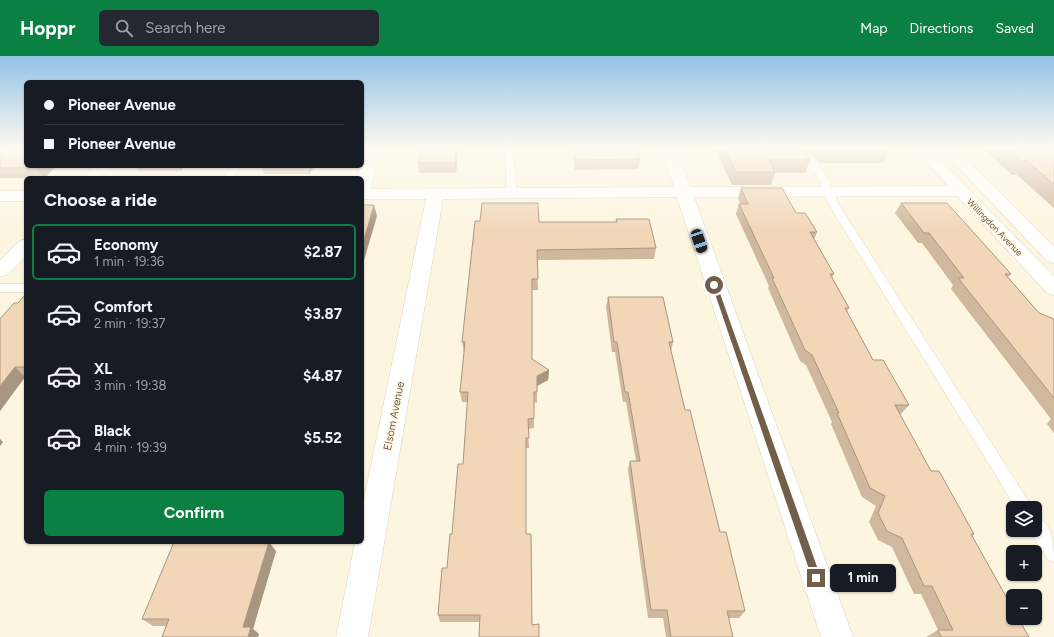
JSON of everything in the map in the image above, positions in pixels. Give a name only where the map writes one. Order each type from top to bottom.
[{"type":"street","points":[[677,176],[836,637]]},
{"type":"street","name":"Willingdon Avenue","points":[[946,176],[1054,288]]},
{"type":"street","name":"Willingdon Avenue","points":[[975,176],[1054,257]]},
{"type":"street","points":[[364,193],[512,194],[961,191]]},
{"type":"street","name":"Elsom Avenue","points":[[352,637],[435,194]]},
{"type":"street","points":[[0,196],[24,196]]},
{"type":"street","points":[[0,271],[24,246]]},
{"type":"lane","points":[[511,176],[512,194]]},
{"type":"lane","points":[[822,176],[834,205],[1021,501]]},
{"type":"lane","points":[[0,288],[24,288]]},
{"type":"lane","points":[[1042,535],[1054,554]]},
{"type":"building","points":[[1045,176],[1054,176],[1054,184]]},
{"type":"building","points":[[741,188],[782,188],[796,213],[805,213],[817,232],[810,232],[834,274],[830,274],[849,308],[845,308],[873,360],[883,360],[909,405],[895,405],[931,471],[939,471],[974,534],[971,534],[1006,596],[1006,625],[1022,625],[1029,637],[941,637],[938,630],[953,630],[932,586],[924,586],[902,538],[887,531],[878,513],[885,496],[870,488],[837,413],[839,413],[812,355],[805,350],[772,278],[774,278],[739,204],[748,204]]},
{"type":"building","points":[[482,203],[538,203],[539,222],[617,222],[616,219],[649,219],[656,248],[537,250],[538,279],[532,279],[532,359],[549,370],[537,376],[537,392],[534,392],[534,418],[528,419],[529,438],[526,438],[526,534],[531,534],[532,625],[539,624],[539,637],[479,637],[480,615],[438,615],[442,568],[447,568],[450,534],[452,534],[458,464],[463,464],[468,392],[460,392],[465,342],[462,342],[475,221],[480,221]]},
{"type":"building","points":[[901,203],[947,203],[1011,274],[1005,274],[1039,313],[1054,319],[1054,398],[958,278],[964,278],[929,233],[924,233]]},
{"type":"building","points":[[364,205],[374,205],[364,240]]},
{"type":"building","points":[[24,296],[24,367],[15,367],[0,386],[0,319],[14,303],[18,303]]},
{"type":"building","points":[[608,297],[663,297],[673,342],[669,342],[685,410],[690,410],[720,532],[726,532],[745,611],[727,611],[733,637],[671,637],[667,610],[651,610],[630,461],[640,461],[628,392],[625,392],[617,342],[614,342]]},
{"type":"building","points":[[173,544],[268,544],[243,627],[251,627],[248,637],[162,637],[169,619],[142,619]]},
{"type":"route","points":[[714,285],[816,578]]}]
